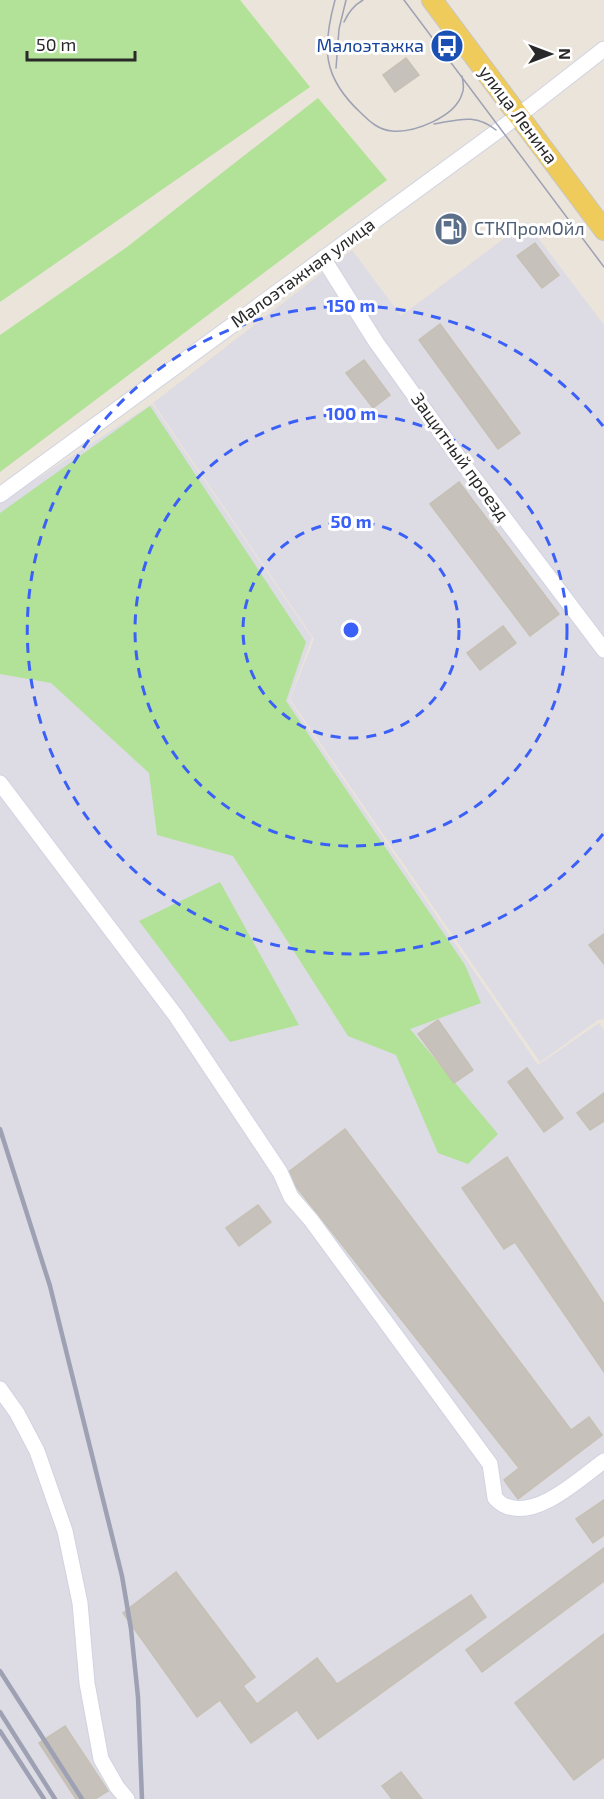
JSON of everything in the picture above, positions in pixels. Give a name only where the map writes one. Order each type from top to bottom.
[{"type":"main road","name":"улица Ленина","points":[[432,0],[604,230]]},
{"type":"street","name":"Малоэтажная улица","points":[[0,495],[518,116],[604,49]]},
{"type":"street","name":"Защитный проезд","points":[[323,258],[376,342],[462,462],[604,650]]},
{"type":"street","points":[[0,783],[176,1016],[280,1172],[291,1197],[311,1220],[490,1464],[495,1498],[507,1507],[533,1508],[547,1502],[604,1461]]},
{"type":"street","points":[[0,1389],[17,1413],[37,1451],[65,1531],[80,1603],[87,1683],[101,1759],[117,1787],[128,1799]]},
{"type":"shaded area","points":[[526,222],[604,325],[604,1019],[598,1020],[540,1062],[290,699],[314,639],[153,403],[352,250],[401,316]]},
{"type":"shaded area","points":[[152,404],[312,638],[289,700],[538,1065],[599,1023],[604,1031],[604,1799],[0,1799],[0,503]]},
{"type":"green space","points":[[0,0],[240,0],[310,87],[0,302]]},
{"type":"green space","points":[[318,98],[387,180],[0,472],[0,335],[127,247]]},
{"type":"green space","points":[[150,406],[306,642],[286,701],[465,965],[481,1003],[410,1029],[498,1134],[468,1164],[438,1153],[396,1055],[348,1036],[233,856],[157,835],[149,773],[51,683],[0,674],[0,513]]},
{"type":"green space","points":[[220,882],[299,1025],[230,1042],[139,921]]},
{"type":"building","points":[[406,58],[419,75],[395,92],[383,75]]},
{"type":"building","points":[[535,243],[559,275],[542,288],[517,256]]},
{"type":"building","points":[[440,324],[520,433],[498,449],[419,340]]},
{"type":"building","points":[[364,360],[390,395],[373,408],[346,373]]},
{"type":"building","points":[[459,482],[559,614],[530,636],[430,504]]},
{"type":"building","points":[[503,626],[516,643],[480,670],[467,653]]},
{"type":"building","points":[[604,934],[604,964],[589,945]]},
{"type":"building","points":[[438,1020],[473,1070],[454,1083],[418,1034]]},
{"type":"building","points":[[527,1068],[563,1118],[544,1132],[508,1082]]},
{"type":"building","points":[[604,1093],[604,1121],[590,1130],[577,1113]]},
{"type":"building","points":[[345,1129],[571,1430],[589,1417],[602,1435],[518,1499],[504,1480],[519,1468],[286,1174]]},
{"type":"building","points":[[507,1157],[604,1304],[604,1372],[515,1242],[504,1249],[462,1188]]},
{"type":"building","points":[[258,1205],[271,1222],[239,1246],[226,1228]]},
{"type":"building","points":[[604,1500],[604,1535],[593,1543],[576,1519]]},
{"type":"building","points":[[604,1548],[604,1581],[482,1672],[466,1650]]},
{"type":"building","points":[[176,1572],[255,1677],[243,1686],[257,1704],[317,1658],[337,1684],[471,1595],[486,1617],[318,1739],[297,1710],[251,1743],[220,1700],[197,1717],[123,1613]]},
{"type":"building","points":[[604,1634],[604,1757],[574,1780],[515,1703]]},
{"type":"building","points":[[65,1726],[108,1791],[95,1799],[76,1799],[39,1743]]},
{"type":"building","points":[[401,1772],[422,1799],[392,1799],[382,1786]]},
{"type":"tram line","points":[[335,0],[327,47],[332,74],[348,100],[375,125],[387,130],[401,131],[433,122],[451,110],[458,102],[464,88],[462,76]]},
{"type":"tram line","points":[[336,68],[339,29],[346,0]]},
{"type":"tram line","points":[[344,22],[347,15],[363,0]]},
{"type":"tram line","points":[[404,0],[604,267]]},
{"type":"tram line","points":[[434,124],[466,119],[481,121],[496,130]]},
{"type":"railway","points":[[0,1129],[50,1286],[122,1576],[131,1629],[138,1697],[142,1799]]},
{"type":"railway","points":[[0,1671],[82,1799]]},
{"type":"railway","points":[[0,1712],[55,1799]]},
{"type":"railway","points":[[0,1731],[44,1799]]},
{"type":"place","name":"Малоэтажка","points":[[447,46]]},
{"type":"place","name":"СТКПромОйл","points":[[451,229]]}]
